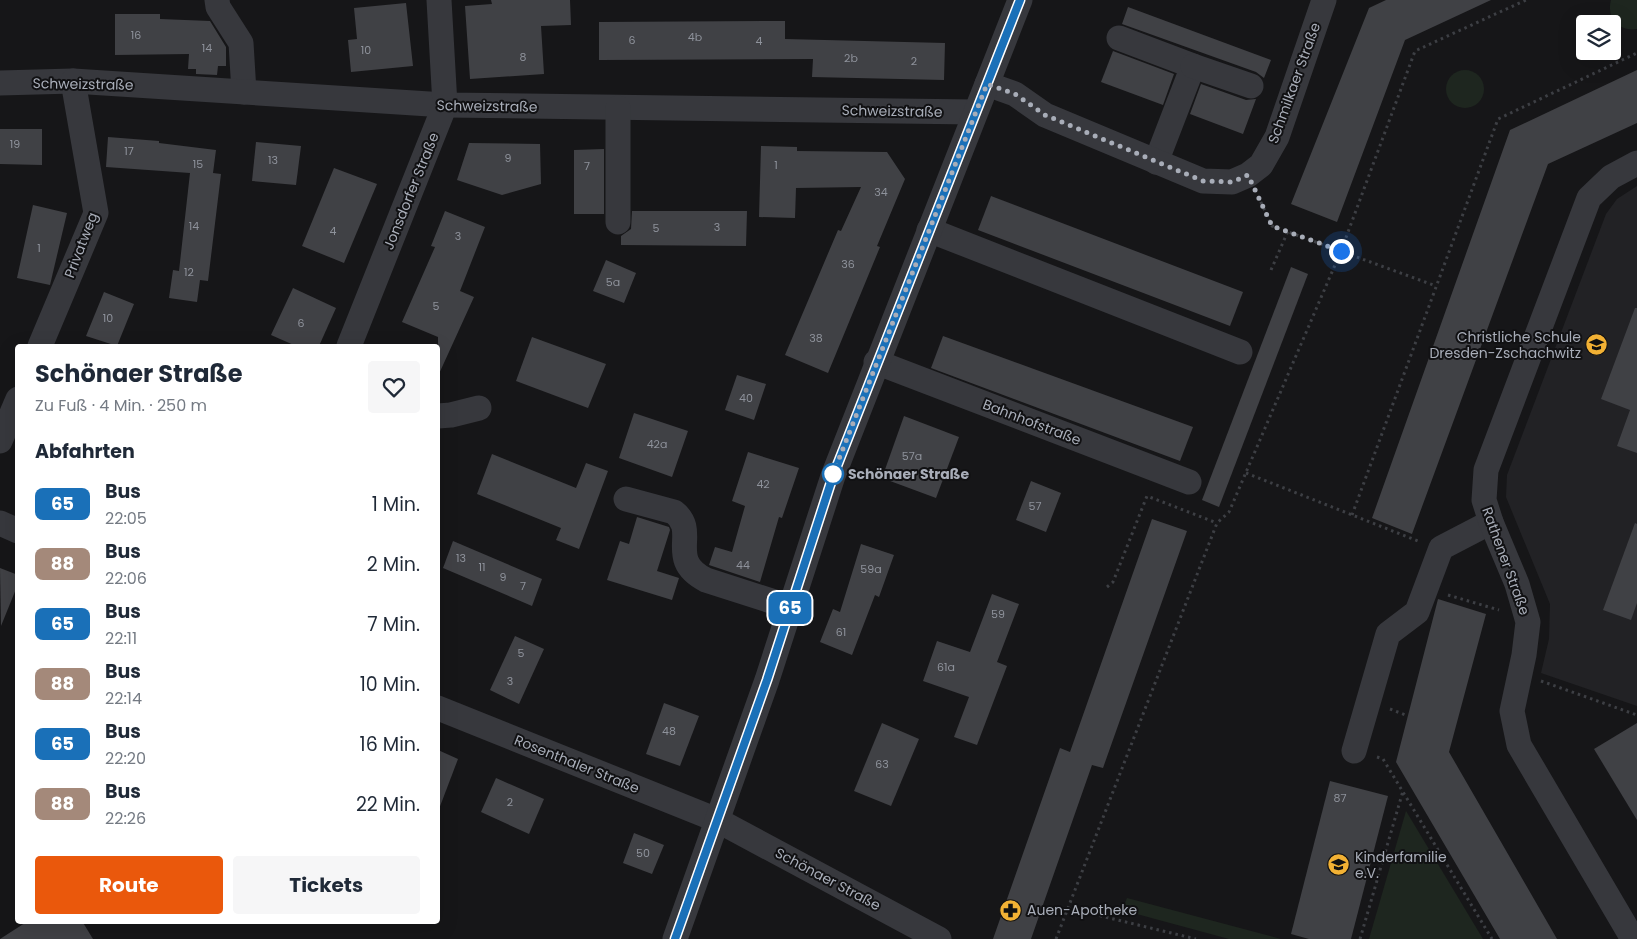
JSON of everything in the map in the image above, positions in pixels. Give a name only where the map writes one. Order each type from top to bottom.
[{"type":"street","points":[[217,0],[218,7],[241,43],[244,92]]},
{"type":"street","name":"Jonsdorfer Straße","points":[[350,344],[445,105],[439,0]]},
{"type":"street","points":[[675,939],[790,607],[833,476],[876,362],[1020,0]]},
{"type":"street","name":"Schmilkaer Straße","points":[[1248,175],[1260,165],[1277,137],[1324,0]]},
{"type":"street","points":[[1119,38],[1251,86]]},
{"type":"street","points":[[1156,162],[1193,66]]},
{"type":"street","name":"Schweizstraße","points":[[0,83],[73,80],[445,105],[975,112]]},
{"type":"street","name":"Privatweg","points":[[41,344],[96,213],[73,80]]},
{"type":"street","points":[[987,84],[1015,94],[1045,115],[1203,181],[1232,182],[1248,175]]},
{"type":"street","points":[[618,108],[618,222]]},
{"type":"street","name":"Rathener Straße","points":[[1633,939],[1519,745],[1512,711],[1528,622],[1517,584],[1491,522],[1484,500],[1486,470],[1589,198],[1611,177],[1637,163]]},
{"type":"street","points":[[929,230],[1240,352]]},
{"type":"street","name":"Bahnhofstraße","points":[[876,362],[1189,482]]},
{"type":"street","points":[[0,441],[15,406]]},
{"type":"street","points":[[440,416],[479,408]]},
{"type":"street","points":[[626,499],[674,512],[680,516],[685,529],[684,555],[687,566],[695,574],[706,580],[790,607]]},
{"type":"street","points":[[1354,751],[1388,634],[1416,612],[1441,548],[1491,522]]},
{"type":"street","points":[[0,523],[15,530]]},
{"type":"street","name":"Rosenthaler Straße","points":[[440,709],[717,820]]},
{"type":"street","name":"Schönaer Straße","points":[[717,820],[939,939]]},
{"type":"path","points":[[1056,939],[1217,523],[1229,512],[1341,251],[1415,51],[1526,0]]},
{"type":"path","points":[[1352,515],[1498,119],[1637,53]]},
{"type":"path","points":[[1248,175],[1272,226],[1436,286]]},
{"type":"path","points":[[1271,270],[1288,231]]},
{"type":"path","points":[[1246,473],[1425,544],[1441,548]]},
{"type":"path","points":[[1107,587],[1113,582],[1147,496],[1217,523]]},
{"type":"path","points":[[1426,589],[1526,618]]},
{"type":"path","points":[[1520,673],[1637,715]]},
{"type":"path","points":[[1354,751],[1383,759],[1492,939]]},
{"type":"path","points":[[1360,939],[1403,790]]},
{"type":"path","points":[[1068,908],[1196,939]]},
{"type":"shaded area","points":[[1611,0],[1637,0],[1637,29],[1621,26],[1621,15],[1611,15]]},
{"type":"shaded area","points":[[1465,70],[1478,76],[1484,89],[1478,102],[1465,108],[1452,102],[1446,89],[1452,76]]},
{"type":"shaded area","name":"Christliche Schule Dresden-Zschachwitz","points":[[1637,186],[1637,706],[1541,673],[1549,639],[1550,604],[1506,497],[1507,475],[1606,214],[1617,199]]},
{"type":"shaded area","points":[[1406,811],[1483,939],[1369,939]]},
{"type":"shaded area","points":[[1127,898],[1281,939],[1229,939],[1122,910]]},
{"type":"building","points":[[491,0],[570,0],[571,25],[541,26],[544,74],[470,79],[465,6],[492,4]]},
{"type":"building","points":[[1386,0],[1491,0],[1405,40],[1337,222],[1291,204],[1369,8]]},
{"type":"building","points":[[406,3],[413,66],[351,72],[348,40],[357,39],[354,8]]},
{"type":"building","points":[[1128,7],[1271,60],[1264,78],[1256,72],[1122,24]]},
{"type":"building","points":[[115,14],[160,14],[160,19],[210,21],[226,47],[226,66],[218,66],[217,75],[196,74],[196,69],[188,69],[189,54],[115,55]]},
{"type":"building","points":[[785,21],[785,39],[945,43],[944,80],[812,77],[813,59],[599,60],[599,22]]},
{"type":"building","points":[[1113,51],[1174,74],[1163,105],[1101,82]]},
{"type":"building","points":[[1637,70],[1637,123],[1548,164],[1412,534],[1372,518],[1510,130]]},
{"type":"building","points":[[1201,84],[1246,100],[1256,99],[1243,134],[1190,114]]},
{"type":"building","points":[[0,129],[42,129],[42,165],[0,164]]},
{"type":"building","points":[[108,137],[159,141],[159,143],[216,150],[213,173],[221,174],[208,281],[200,280],[197,302],[169,298],[173,270],[179,271],[190,173],[106,167]]},
{"type":"building","points":[[256,142],[301,146],[296,185],[252,181]]},
{"type":"building","points":[[469,143],[540,144],[541,184],[502,195],[457,180]]},
{"type":"building","points":[[761,146],[797,147],[797,151],[887,152],[905,179],[877,246],[880,247],[828,373],[785,355],[838,230],[841,231],[861,187],[796,188],[795,218],[759,217]]},
{"type":"building","points":[[604,149],[604,214],[574,214],[574,150]]},
{"type":"building","points":[[334,168],[377,184],[344,263],[302,246]]},
{"type":"building","points":[[991,196],[1243,292],[1230,326],[978,230]]},
{"type":"building","points":[[33,205],[67,213],[50,285],[17,278]]},
{"type":"building","points":[[445,211],[485,227],[460,291],[474,297],[440,372],[440,344],[438,344],[438,337],[402,322],[435,247],[431,246]]},
{"type":"building","points":[[632,211],[747,211],[746,246],[621,245],[621,236],[631,229]]},
{"type":"building","points":[[606,260],[636,273],[624,303],[593,291]]},
{"type":"building","points":[[1291,267],[1308,274],[1219,507],[1202,500]]},
{"type":"building","points":[[293,288],[336,308],[320,344],[291,344],[271,335]]},
{"type":"building","points":[[104,292],[134,304],[118,344],[111,344],[86,336]]},
{"type":"building","points":[[1635,308],[1637,308],[1637,453],[1617,446],[1630,410],[1601,399]]},
{"type":"building","points":[[943,336],[1193,427],[1180,461],[931,368]]},
{"type":"building","points":[[532,337],[606,364],[588,408],[516,381]]},
{"type":"building","points":[[737,375],[766,384],[754,420],[725,410]]},
{"type":"building","points":[[634,413],[688,431],[672,477],[619,458]]},
{"type":"building","points":[[904,416],[959,437],[936,498],[882,478]]},
{"type":"building","points":[[748,452],[799,468],[782,518],[779,517],[760,582],[709,565],[715,547],[732,552],[745,506],[732,501]]},
{"type":"building","points":[[492,454],[576,488],[586,463],[608,471],[579,549],[556,540],[561,528],[477,494]]},
{"type":"building","points":[[1031,481],[1061,493],[1046,532],[1016,520]]},
{"type":"building","points":[[637,517],[669,527],[670,530],[657,571],[679,578],[672,600],[607,580],[620,541],[629,544]]},
{"type":"building","points":[[1152,519],[1187,531],[1103,768],[1092,765],[1031,939],[993,939],[1060,748],[1070,752]]},
{"type":"building","points":[[1635,523],[1637,524],[1637,603],[1631,620],[1603,610]]},
{"type":"building","points":[[453,541],[542,579],[532,606],[443,568]]},
{"type":"building","points":[[861,544],[894,555],[879,597],[875,595],[852,655],[820,642],[833,609],[840,612]]},
{"type":"building","points":[[0,568],[15,574],[15,591],[1,626]]},
{"type":"building","points":[[992,594],[1019,604],[997,662],[1007,666],[977,745],[954,737],[969,697],[923,681],[937,641],[970,652]]},
{"type":"building","points":[[1438,599],[1486,614],[1449,752],[1557,939],[1500,939],[1396,762]]},
{"type":"building","points":[[515,636],[544,649],[519,704],[490,690]]},
{"type":"building","points":[[664,703],[699,716],[680,766],[646,754]]},
{"type":"building","points":[[882,723],[919,739],[891,806],[854,791]]},
{"type":"building","points":[[1637,723],[1637,820],[1594,749]]},
{"type":"building","points":[[440,751],[458,759],[440,806]]},
{"type":"building","points":[[496,778],[544,799],[529,834],[481,812]]},
{"type":"building","name":"Kinderfamilie e.V.","points":[[1330,781],[1388,796],[1351,939],[1309,939],[1291,934]]},
{"type":"building","points":[[634,833],[664,845],[652,874],[623,863]]},
{"type":"building","points":[[23,924],[84,924],[93,939],[0,939]]},
{"type":"bus line","name":"65","points":[[675,939],[767,680],[833,476],[876,362],[1020,0]]},
{"type":"place","name":"Christliche Schule Dresden-Zschachwitz","points":[[1597,345]]},
{"type":"place","name":"Schönaer Straße","points":[[833,474]]},
{"type":"place","name":"Kinderfamilie e.V.","points":[[1339,865]]},
{"type":"place","name":"Auen-Apotheke","points":[[1011,910]]},
{"type":"route","points":[[833,474],[833,476],[876,362],[987,84],[1015,94],[1045,115],[1203,181],[1232,182],[1248,175],[1272,226],[1341,251]]}]
